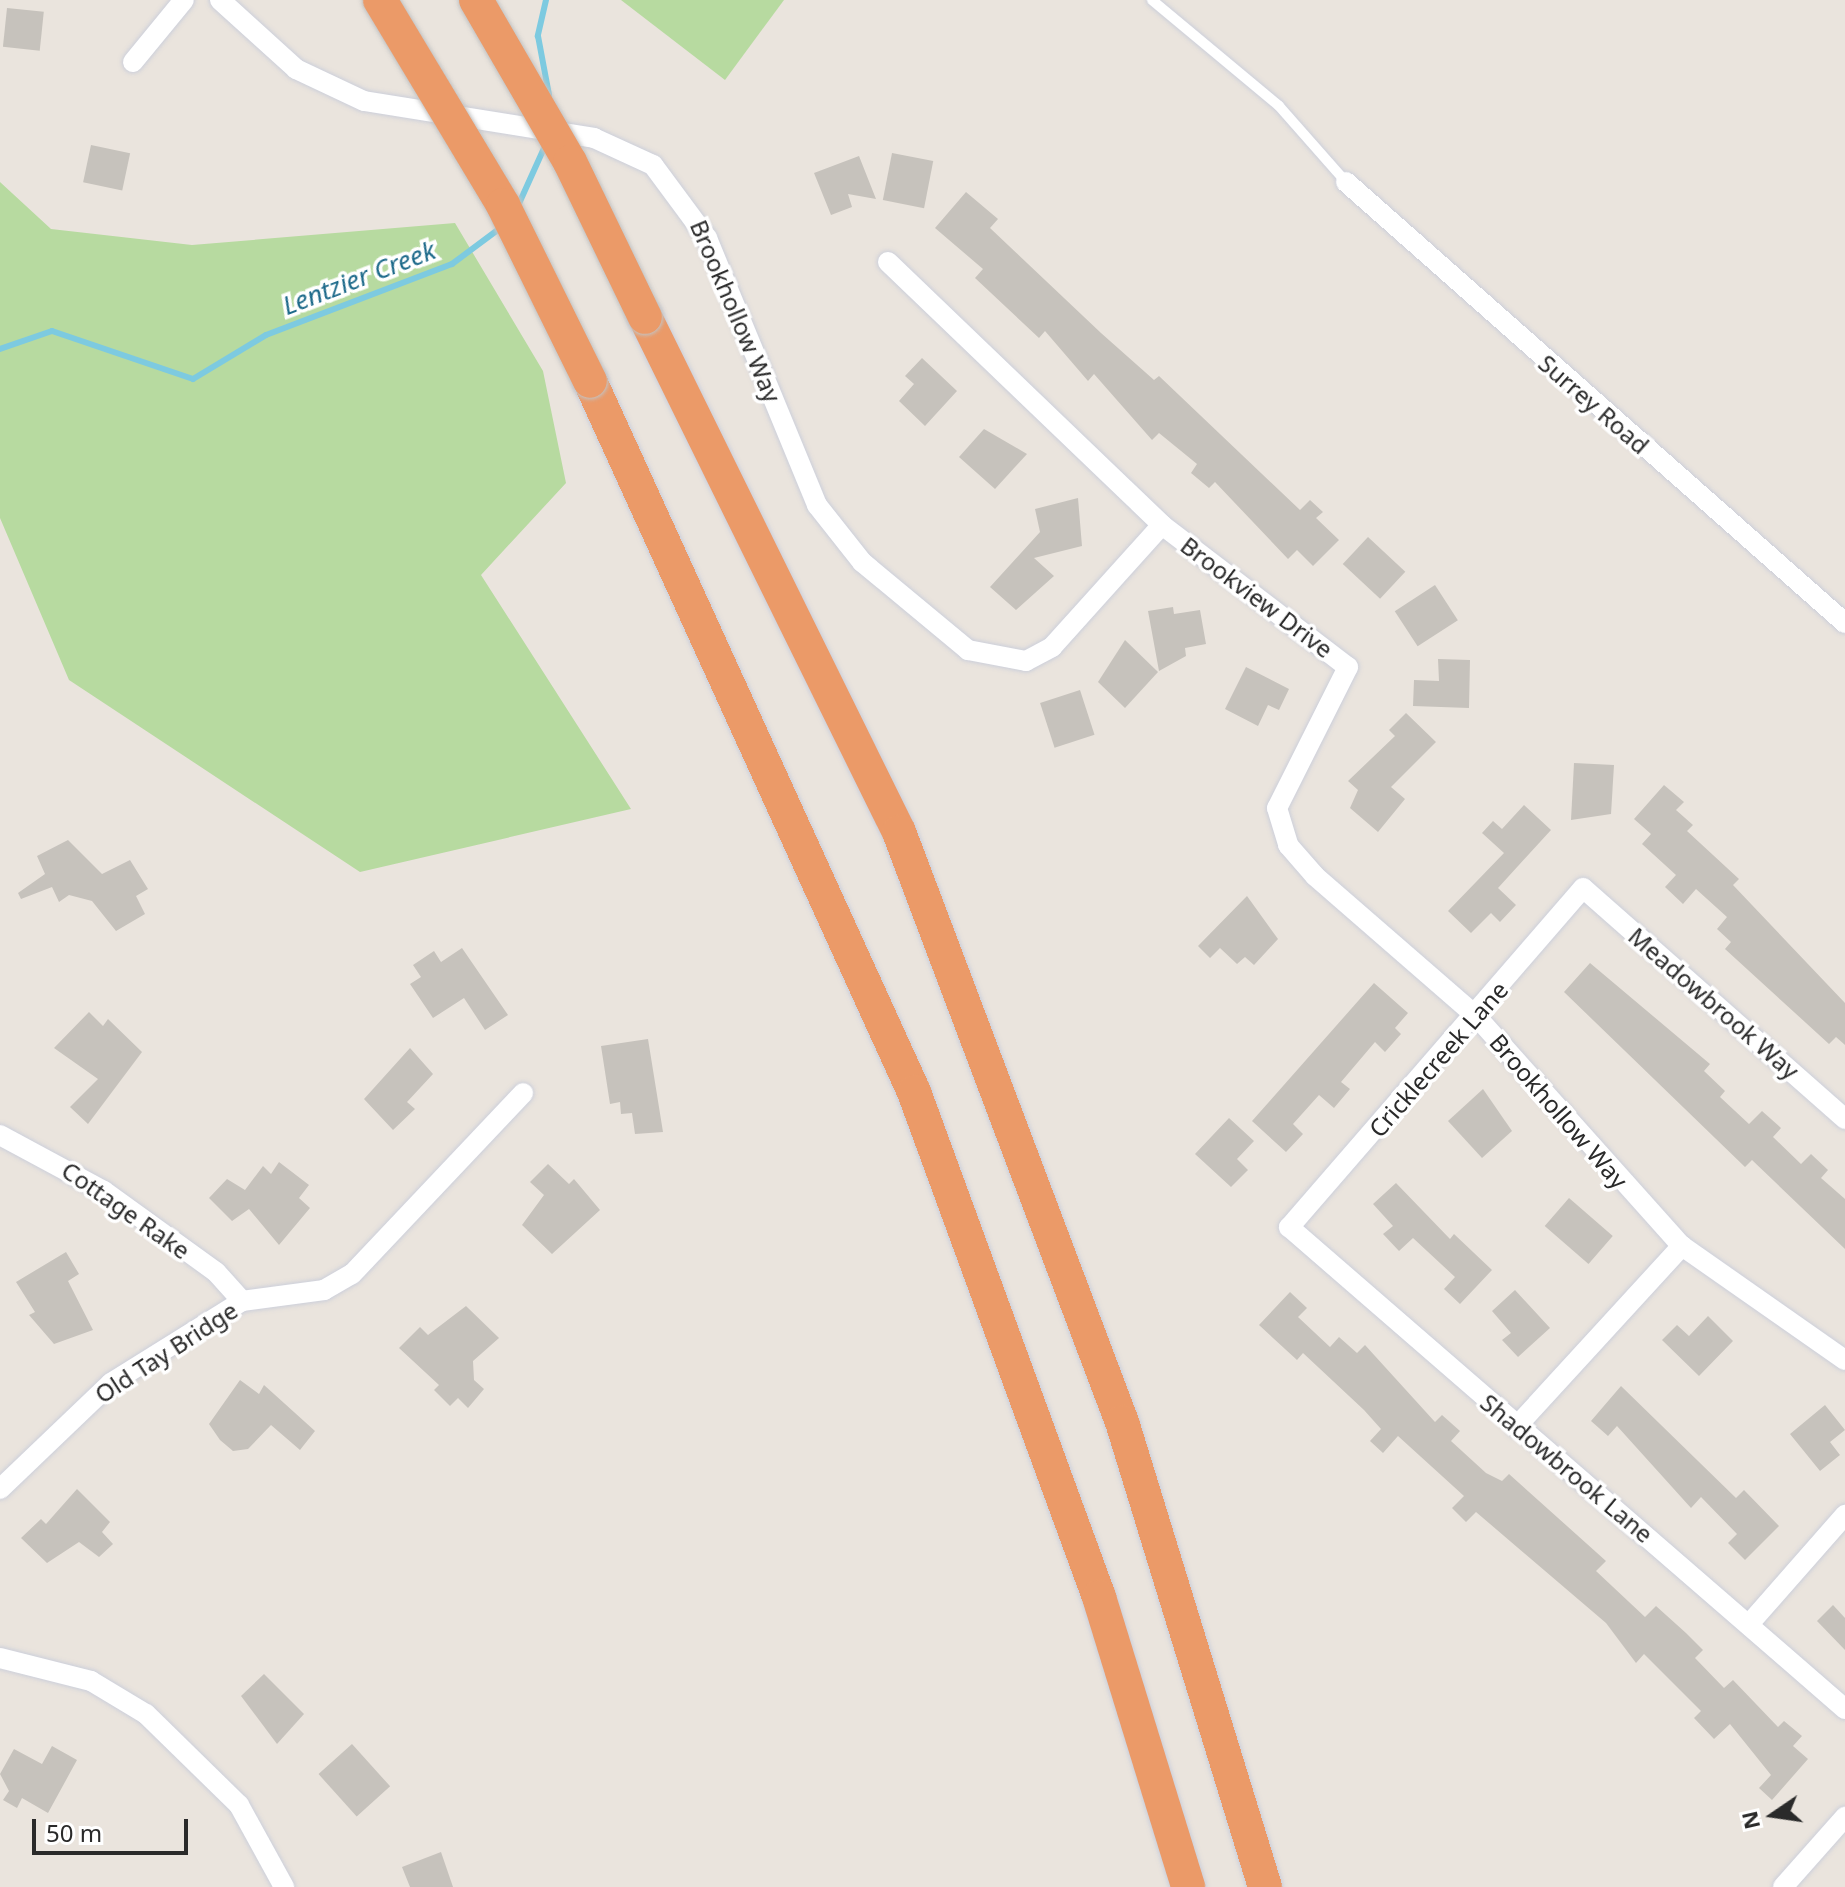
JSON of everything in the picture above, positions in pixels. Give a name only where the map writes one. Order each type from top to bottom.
[{"type":"highway","points":[[380,0],[503,205],[590,381],[914,1092],[1099,1597],[1188,1887]]},
{"type":"highway","points":[[476,0],[570,162],[899,832],[1122,1422],[1265,1887]]},
{"type":"street","points":[[133,62],[184,0]]},
{"type":"street","name":"Brookhollow Way","points":[[220,0],[265,47],[364,101],[625,148],[653,165],[693,210],[817,505],[839,539],[968,650],[1001,662]]},
{"type":"street","name":"Surrey Road","points":[[1346,182],[1845,623]]},
{"type":"street","name":"Brookview Drive","points":[[888,262],[1162,525],[1348,667],[1277,808],[1288,845]]},
{"type":"street","name":"Brookview Drive","points":[[1001,662],[1026,661],[1052,647],[1162,525]]},
{"type":"street","name":"Brookhollow Way","points":[[1288,845],[1477,1017],[1682,1246],[1845,1360]]},
{"type":"street","name":"Cricklecreek Lane","points":[[1289,1227],[1477,1017],[1583,888]]},
{"type":"street","name":"Meadowbrook Way","points":[[1583,888],[1845,1119]]},
{"type":"street","name":"Old Tay Bridge","points":[[0,1489],[111,1383],[242,1301],[324,1290],[352,1274],[523,1093]]},
{"type":"street","name":"Cottage Rake","points":[[0,1135],[104,1191],[216,1272],[242,1301]]},
{"type":"street","name":"Shadowbrook Lane","points":[[1289,1227],[1516,1427],[1750,1623],[1845,1709]]},
{"type":"street","points":[[1516,1427],[1682,1246]]},
{"type":"street","points":[[1750,1623],[1845,1515]]},
{"type":"street","points":[[0,1658],[91,1681],[146,1714],[239,1805],[284,1887]]},
{"type":"street","points":[[1783,1887],[1845,1817]]},
{"type":"lane","points":[[1152,0],[1279,106],[1346,182]]},
{"type":"green space","points":[[621,0],[784,0],[725,80]]},
{"type":"green space","points":[[0,182],[51,229],[192,245],[455,223],[543,371],[566,483],[481,575],[631,809],[360,872],[69,680],[0,518]]},
{"type":"building","points":[[7,8],[44,12],[40,51],[3,47]]},
{"type":"building","points":[[91,145],[130,153],[122,190],[83,182]]},
{"type":"building","points":[[892,153],[933,161],[924,208],[883,200]]},
{"type":"building","points":[[859,156],[876,199],[848,194],[852,207],[831,215],[814,173]]},
{"type":"building","points":[[966,192],[998,219],[990,228],[1101,333],[1154,380],[1159,376],[1300,510],[1310,500],[1323,512],[1316,518],[1339,540],[1313,566],[1297,550],[1288,559],[1215,482],[1209,488],[1191,473],[1197,464],[1159,433],[1152,440],[1094,374],[1088,381],[1045,331],[1039,338],[975,278],[983,269],[935,228]]},
{"type":"building","points":[[922,358],[957,391],[925,426],[899,401],[914,384],[905,376]]},
{"type":"building","points":[[984,429],[1027,454],[995,489],[959,457]]},
{"type":"building","points":[[1078,498],[1082,546],[1034,558],[1054,576],[1016,610],[990,587],[1040,532],[1035,509]]},
{"type":"building","points":[[1368,537],[1405,572],[1380,599],[1343,564]]},
{"type":"building","points":[[1435,585],[1458,620],[1418,646],[1395,611]]},
{"type":"building","points":[[1173,607],[1174,614],[1200,610],[1206,644],[1185,648],[1186,656],[1159,671],[1148,611]]},
{"type":"building","points":[[1125,640],[1158,672],[1125,708],[1098,682]]},
{"type":"building","points":[[1438,659],[1470,660],[1469,708],[1413,706],[1414,680],[1439,681]]},
{"type":"building","points":[[1246,667],[1289,689],[1279,710],[1268,705],[1258,726],[1225,709]]},
{"type":"building","points":[[1080,690],[1095,735],[1055,748],[1040,703]]},
{"type":"building","points":[[1406,713],[1436,742],[1391,787],[1405,799],[1378,832],[1350,808],[1358,790],[1348,781],[1395,736],[1389,730]]},
{"type":"building","points":[[1574,763],[1614,765],[1611,814],[1571,820]]},
{"type":"building","points":[[1664,785],[1684,802],[1676,810],[1693,825],[1687,831],[1739,879],[1733,885],[1845,1003],[1845,1045],[1836,1037],[1829,1044],[1725,949],[1731,942],[1717,929],[1727,917],[1696,889],[1683,904],[1665,887],[1676,875],[1642,844],[1651,834],[1634,819]]},
{"type":"building","points":[[1524,805],[1551,830],[1498,888],[1516,905],[1500,922],[1491,913],[1471,933],[1448,911],[1504,853],[1482,833],[1493,821],[1502,829]]},
{"type":"building","points":[[68,840],[102,874],[130,860],[148,889],[136,896],[145,914],[116,931],[92,901],[69,895],[59,902],[52,887],[21,899],[18,893],[45,874],[37,856]]},
{"type":"building","points":[[1247,896],[1278,939],[1254,965],[1245,957],[1237,964],[1220,948],[1210,958],[1198,946]]},
{"type":"building","points":[[462,948],[508,1015],[485,1030],[464,998],[433,1018],[410,984],[421,977],[413,965],[434,951],[441,962]]},
{"type":"building","points":[[1590,963],[1710,1064],[1704,1071],[1725,1091],[1720,1097],[1749,1124],[1762,1111],[1781,1128],[1773,1137],[1801,1164],[1811,1154],[1828,1170],[1821,1178],[1845,1199],[1845,1249],[1752,1160],[1745,1167],[1564,992]]},
{"type":"building","points":[[1374,983],[1408,1013],[1395,1028],[1401,1034],[1385,1052],[1375,1042],[1341,1082],[1350,1089],[1334,1108],[1319,1095],[1293,1124],[1303,1134],[1286,1152],[1252,1121]]},
{"type":"building","points":[[89,1012],[103,1026],[108,1019],[142,1052],[88,1124],[70,1107],[98,1079],[54,1048]]},
{"type":"building","points":[[648,1039],[663,1132],[635,1134],[632,1113],[621,1114],[620,1102],[610,1104],[601,1046]]},
{"type":"building","points":[[410,1048],[433,1074],[407,1102],[415,1109],[393,1130],[364,1099]]},
{"type":"building","points":[[1483,1089],[1512,1131],[1482,1158],[1448,1121]]},
{"type":"building","points":[[1229,1118],[1254,1141],[1237,1159],[1248,1170],[1231,1187],[1195,1154]]},
{"type":"building","points":[[279,1162],[309,1185],[299,1198],[310,1208],[279,1245],[249,1209],[232,1221],[209,1198],[227,1179],[245,1190],[263,1166],[271,1174]]},
{"type":"building","points":[[548,1164],[569,1184],[574,1179],[600,1210],[552,1254],[522,1225],[544,1195],[530,1182]]},
{"type":"building","points":[[1396,1183],[1450,1239],[1454,1234],[1492,1270],[1460,1304],[1444,1289],[1455,1277],[1413,1238],[1399,1251],[1383,1234],[1393,1226],[1373,1204]]},
{"type":"building","points":[[1569,1198],[1613,1236],[1588,1264],[1545,1226]]},
{"type":"building","points":[[66,1252],[79,1274],[68,1281],[93,1330],[54,1344],[29,1315],[35,1312],[16,1282]]},
{"type":"building","points":[[1515,1290],[1550,1328],[1518,1357],[1502,1340],[1511,1333],[1492,1311]]},
{"type":"building","points":[[1290,1292],[1307,1308],[1298,1317],[1330,1347],[1339,1337],[1357,1353],[1365,1345],[1435,1422],[1442,1415],[1460,1431],[1451,1441],[1486,1473],[1502,1481],[1509,1474],[1606,1561],[1596,1571],[1645,1617],[1656,1606],[1686,1633],[1703,1650],[1695,1658],[1724,1688],[1733,1680],[1778,1727],[1784,1721],[1802,1736],[1793,1746],[1808,1759],[1772,1800],[1759,1788],[1771,1775],[1730,1724],[1714,1739],[1694,1718],[1701,1711],[1644,1654],[1636,1663],[1606,1623],[1476,1512],[1466,1522],[1452,1508],[1464,1496],[1398,1436],[1383,1453],[1370,1441],[1381,1429],[1364,1410],[1303,1353],[1297,1360],[1259,1325]]},
{"type":"building","points":[[466,1306],[499,1338],[473,1361],[474,1380],[484,1389],[468,1408],[458,1398],[450,1406],[434,1390],[439,1385],[399,1348],[420,1327],[428,1335]]},
{"type":"building","points":[[1708,1316],[1733,1341],[1699,1376],[1662,1340],[1677,1325],[1689,1336]]},
{"type":"building","points":[[240,1380],[259,1394],[264,1385],[315,1431],[300,1450],[271,1425],[248,1449],[233,1451],[220,1440],[209,1424]]},
{"type":"building","points":[[1621,1386],[1736,1498],[1744,1490],[1779,1526],[1745,1560],[1728,1543],[1737,1534],[1701,1497],[1691,1508],[1617,1426],[1608,1436],[1591,1421]]},
{"type":"building","points":[[1825,1405],[1845,1430],[1830,1442],[1840,1455],[1820,1471],[1790,1434]]},
{"type":"building","points":[[77,1489],[110,1522],[102,1532],[113,1544],[99,1557],[79,1542],[47,1563],[21,1538],[41,1519],[46,1524]]},
{"type":"building","points":[[1833,1605],[1845,1618],[1845,1650],[1817,1621]]},
{"type":"building","points":[[264,1674],[304,1714],[277,1744],[241,1696]]},
{"type":"building","points":[[352,1744],[390,1786],[357,1816],[319,1774]]},
{"type":"building","points":[[52,1746],[77,1760],[48,1813],[22,1798],[17,1808],[3,1800],[9,1791],[0,1774],[14,1749],[42,1764]]},
{"type":"building","points":[[441,1852],[453,1887],[410,1887],[402,1867]]},
{"type":"waterway","name":"Lentzier Creek","points":[[546,0],[538,36],[549,95]]},
{"type":"waterway","name":"Lentzier Creek","points":[[517,208],[545,146]]},
{"type":"waterway","name":"Lentzier Creek","points":[[0,349],[52,331],[193,379],[266,335],[452,264],[503,226]]}]
